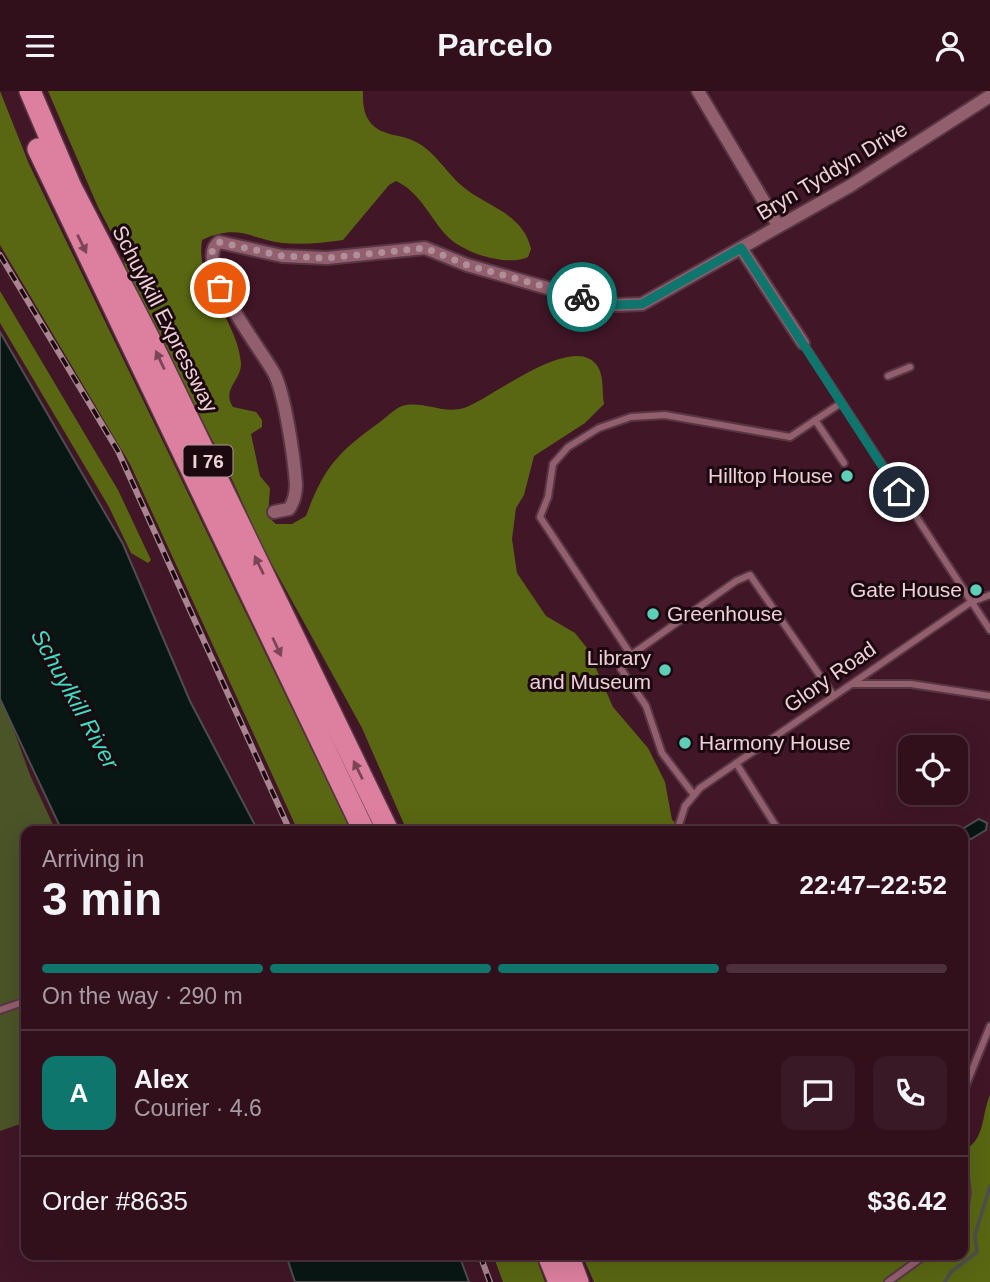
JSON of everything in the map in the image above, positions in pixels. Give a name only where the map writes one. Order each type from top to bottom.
[{"type":"highway","name":"Schuylkill Expressway","points":[[16,91],[55,188],[362,826]]},
{"type":"highway","name":"Schuylkill Expressway","points":[[30,91],[71,187],[152,344],[386,826]]},
{"type":"highway","points":[[550,1260],[559,1282]]},
{"type":"highway","points":[[570,1260],[578,1282]]},
{"type":"street","points":[[698,91],[778,225]]},
{"type":"street","name":"Bryn Tyddyn Drive","points":[[274,512],[289,509],[296,486],[281,395],[275,375],[220,288],[210,253],[212,247],[219,242],[282,256],[327,258],[425,248],[467,265],[616,305],[642,304],[850,186],[990,96]]},
{"type":"street","points":[[741,248],[803,343]]},
{"type":"lane","points":[[803,343],[990,630]]},
{"type":"lane","points":[[888,376],[910,367]]},
{"type":"lane","points":[[631,655],[540,517],[548,497],[553,464],[568,447],[599,428],[631,417],[664,415],[790,437],[841,403]]},
{"type":"lane","points":[[815,420],[844,463]]},
{"type":"lane","points":[[677,826],[678,819],[694,795],[662,753],[646,706],[621,669],[631,655],[750,575],[834,696]]},
{"type":"lane","name":"Glory Road","points":[[694,795],[736,763],[971,602],[990,595]]},
{"type":"lane","points":[[851,684],[911,684],[990,696]]},
{"type":"lane","points":[[736,763],[776,826]]},
{"type":"lane","points":[[0,1010],[21,1003]]},
{"type":"lane","points":[[968,1080],[990,1026]]},
{"type":"lane","points":[[888,1282],[919,1260]]},
{"type":"green space","points":[[0,91],[29,164],[349,826],[296,826],[130,464],[0,245]]},
{"type":"green space","points":[[48,91],[363,91],[365,111],[374,127],[421,145],[461,185],[520,226],[531,249],[528,257],[509,260],[474,253],[447,236],[418,198],[396,181],[389,185],[343,240],[290,244],[235,232],[202,240],[205,272],[232,331],[241,363],[229,395],[230,401],[233,407],[256,412],[262,420],[262,427],[251,434],[260,476],[270,488],[268,517],[276,524],[292,524],[306,516],[319,485],[343,452],[399,407],[413,405],[449,410],[464,408],[532,370],[571,356],[587,358],[598,367],[604,404],[585,423],[534,456],[524,495],[516,508],[512,539],[517,573],[546,616],[575,633],[587,648],[613,707],[648,748],[665,782],[672,820],[680,826],[405,826],[362,728],[263,548],[229,473],[128,275],[120,249],[98,207]]},
{"type":"green space","points":[[0,291],[118,490],[151,560],[148,563],[131,553],[109,507],[0,323]]},
{"type":"green space","points":[[0,692],[30,775],[54,826],[21,826],[21,1124],[0,1131]]},
{"type":"green space","points":[[990,1095],[990,1282],[594,1282],[584,1260],[968,1260],[968,1147],[979,1134]]},
{"type":"green space","points":[[495,1260],[537,1260],[545,1282],[503,1282]]},
{"type":"water","name":"Schuylkill River","points":[[0,332],[123,544],[190,701],[255,826],[60,826],[0,699]]},
{"type":"water","points":[[979,819],[987,823],[986,830],[971,839],[968,838],[967,826]]},
{"type":"water","points":[[288,1260],[461,1260],[469,1282],[295,1282]]},
{"type":"waterway","points":[[968,1259],[977,1252],[975,1235],[990,1186]]},
{"type":"waterway","points":[[945,1282],[951,1272],[967,1260]]},
{"type":"railway","points":[[0,255],[118,451],[288,826]]},
{"type":"railway","points":[[482,1260],[490,1282]]},
{"type":"way so far","points":[[220,288],[210,253],[212,247],[219,242],[282,256],[327,258],[425,248],[467,265],[582,297]]},
{"type":"place","name":"Hilltop House","points":[[847,476]]},
{"type":"place","name":"Gate House","points":[[976,590]]},
{"type":"place","name":"Greenhouse","points":[[653,614]]},
{"type":"place","name":"Library and Museum","points":[[665,670]]},
{"type":"place","name":"Harmony House","points":[[685,743]]},
{"type":"route","points":[[582,297],[616,305],[642,304],[741,248],[899,492]]}]
